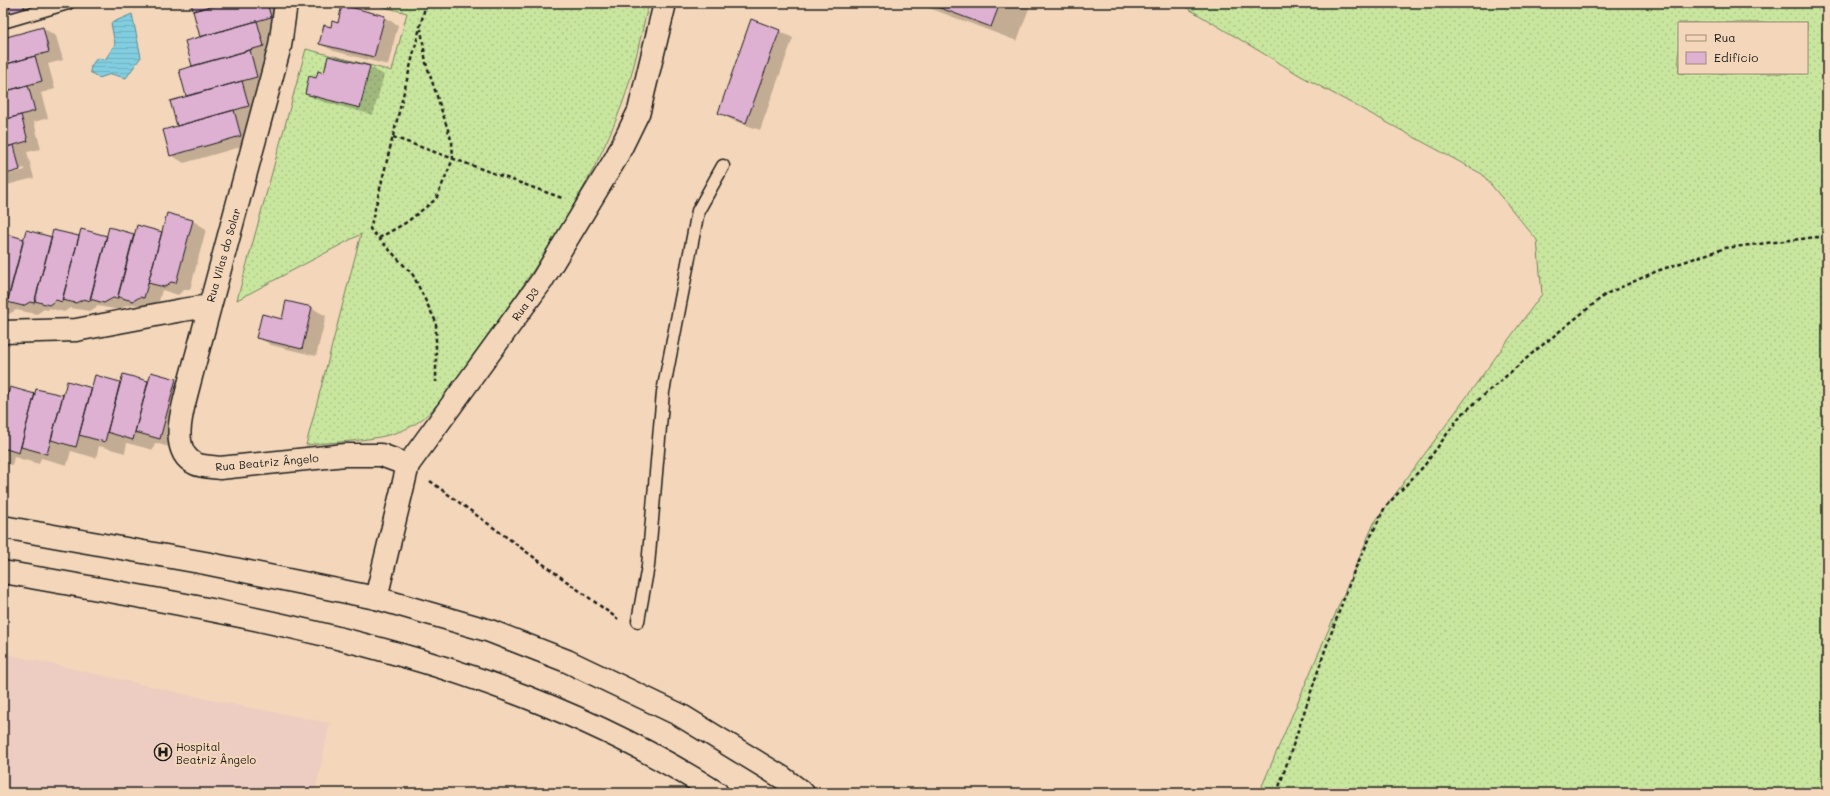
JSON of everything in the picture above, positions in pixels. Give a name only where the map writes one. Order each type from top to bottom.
[{"type":"main road","name":"Rua Vilas do Solar","points":[[3,332],[76,330],[210,306],[276,61],[286,3]]},
{"type":"main road","name":"Rua D3","points":[[376,598],[408,465],[541,282],[588,207],[616,158],[639,111],[665,3]]},
{"type":"main road","name":"Rua Beatriz Ângelo","points":[[210,306],[179,425],[178,438],[182,448],[195,464],[220,468],[345,455],[381,455],[408,465]]},
{"type":"main road","points":[[3,527],[205,563],[376,598],[490,631],[567,661],[680,715],[783,778],[803,793]]},
{"type":"main road","points":[[3,572],[168,601],[332,635],[435,664],[508,690],[601,729],[697,780],[717,793]]},
{"type":"lane","points":[[3,22],[68,3]]},
{"type":"lane","points":[[638,621],[648,566],[664,385],[698,211],[723,166]]},
{"type":"path","points":[[426,3],[370,229],[413,275],[436,322],[436,381],[448,408]]},
{"type":"path","points":[[379,238],[407,222],[436,199],[453,159],[452,142],[426,63],[421,26]]},
{"type":"path","points":[[393,137],[588,207]]},
{"type":"path","points":[[1277,793],[1324,653],[1354,571],[1385,507],[1424,466],[1460,416],[1535,351],[1606,294],[1657,271],[1726,248],[1817,237],[1827,238]]},
{"type":"path","points":[[408,465],[626,625],[638,621]]},
{"type":"shaded area","name":"Hospital Beatriz Ângelo","points":[[3,653],[216,701],[330,723],[315,793],[3,793]]},
{"type":"green space","points":[[369,3],[649,3],[631,77],[622,106],[587,182],[552,241],[514,299],[445,394],[420,421],[399,432],[386,436],[360,440],[306,445],[361,234],[237,300],[306,49],[392,71],[407,13]]},
{"type":"green space","points":[[1179,3],[1827,3],[1827,793],[1259,793],[1374,523],[1542,294],[1537,240],[1482,174],[1301,76]]},
{"type":"water","points":[[132,14],[141,57],[126,78],[111,74],[99,78],[90,72],[91,66],[97,58],[105,60],[115,44],[111,23]]},
{"type":"building","points":[[8,3],[23,3],[25,10],[11,14]]},
{"type":"building","points":[[191,3],[222,3],[193,11]]},
{"type":"building","points":[[222,3],[267,3],[271,17],[200,37],[193,11]]},
{"type":"building","points":[[927,3],[1000,3],[991,27]]},
{"type":"building","points":[[342,5],[385,16],[374,57],[319,44],[324,25],[331,27],[332,21],[338,23]]},
{"type":"building","points":[[751,19],[780,30],[746,123],[718,113]]},
{"type":"building","points":[[257,21],[264,46],[192,66],[185,41]]},
{"type":"building","points":[[43,27],[49,52],[3,65],[3,38]]},
{"type":"building","points":[[250,50],[257,77],[186,96],[179,70]]},
{"type":"building","points":[[35,56],[42,81],[3,92],[3,65]]},
{"type":"building","points":[[328,56],[370,66],[360,108],[305,94],[309,76],[316,78],[318,71],[324,73]]},
{"type":"building","points":[[242,81],[249,106],[177,126],[170,101]]},
{"type":"building","points":[[28,85],[35,111],[3,120],[3,92]]},
{"type":"building","points":[[234,110],[241,136],[170,156],[163,130]]},
{"type":"building","points":[[21,115],[28,141],[3,148],[3,120]]},
{"type":"building","points":[[14,145],[20,170],[3,175],[3,148]]},
{"type":"building","points":[[167,213],[193,220],[176,283],[171,282],[164,287],[148,283]]},
{"type":"building","points":[[137,225],[162,232],[144,298],[140,297],[133,301],[118,297]]},
{"type":"building","points":[[109,227],[134,234],[117,299],[113,298],[104,303],[90,299]]},
{"type":"building","points":[[81,229],[107,236],[90,301],[84,299],[76,303],[62,300]]},
{"type":"building","points":[[26,230],[52,237],[34,303],[30,302],[23,306],[7,302]]},
{"type":"building","points":[[53,230],[79,236],[62,302],[56,300],[49,305],[35,301]]},
{"type":"building","points":[[3,233],[24,239],[7,304],[3,303]]},
{"type":"building","points":[[286,301],[312,307],[302,349],[256,338],[262,314],[282,319]]},
{"type":"building","points":[[151,372],[176,379],[160,439],[135,432]]},
{"type":"building","points":[[123,374],[148,381],[133,440],[107,432]]},
{"type":"building","points":[[95,375],[120,382],[105,442],[79,435]]},
{"type":"building","points":[[67,381],[92,388],[76,447],[51,440]]},
{"type":"building","points":[[10,387],[35,394],[19,453],[3,448],[3,413]]},
{"type":"building","points":[[36,389],[63,395],[47,454],[21,447]]},
{"type":"building","points":[[3,393],[8,394],[3,413]]},
{"type":"place","name":"Hospital Beatriz Ângelo","points":[[163,752]]}]
